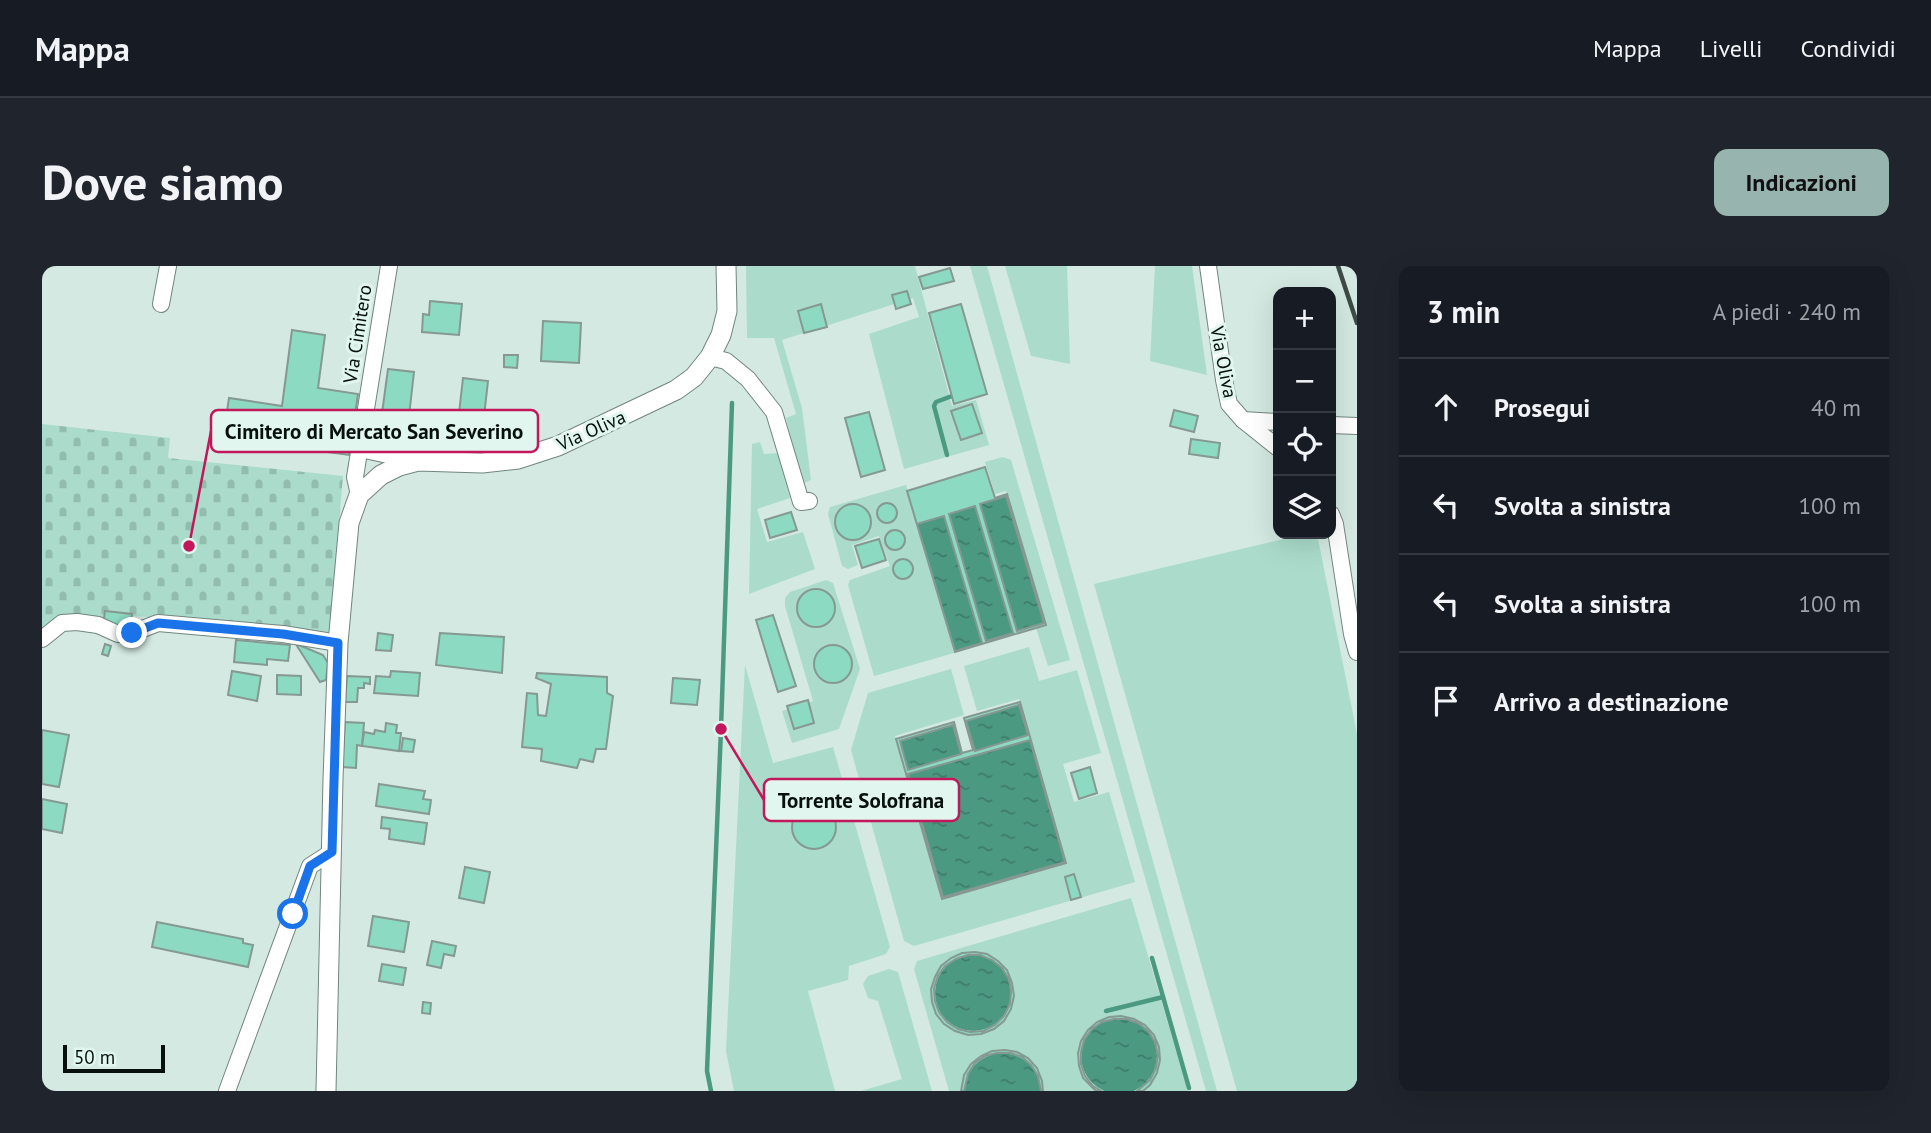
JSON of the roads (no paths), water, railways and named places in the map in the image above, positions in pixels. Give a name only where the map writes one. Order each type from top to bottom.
[{"type":"main road","name":"Via Oliva","points":[[326,1091],[338,643],[349,523],[359,495],[381,475],[418,461],[482,463],[518,459],[558,446],[676,390],[694,377],[710,357],[721,335],[727,311],[726,266]]},
{"type":"street","points":[[161,304],[168,266]]},
{"type":"street","name":"Via Cimitero","points":[[359,495],[355,477],[389,266]]},
{"type":"street","name":"Via Oliva","points":[[1208,266],[1224,380],[1230,404],[1243,420],[1273,422]]},
{"type":"street","points":[[710,357],[726,361],[748,379],[774,412],[801,502],[809,501]]},
{"type":"street","points":[[1243,420],[1273,443]]},
{"type":"street","points":[[1336,425],[1357,426]]},
{"type":"street","points":[[360,449],[418,461]]},
{"type":"street","points":[[360,449],[381,475]]},
{"type":"street","points":[[1336,530],[1357,652]]},
{"type":"street","points":[[42,639],[62,623],[98,625],[118,634],[132,633],[158,623],[283,634],[338,643]]},
{"type":"street","points":[[227,1091],[310,866],[332,852]]},
{"type":"water","points":[[1006,496],[1044,623],[1017,631],[980,504]]},
{"type":"water","points":[[975,506],[1013,633],[986,641],[949,514]]},
{"type":"water","points":[[944,516],[982,643],[955,651],[917,524]]},
{"type":"water","points":[[1019,705],[1028,735],[975,751],[966,721]]},
{"type":"water","points":[[953,725],[961,754],[908,770],[900,741]]},
{"type":"water","points":[[1030,740],[1065,862],[943,897],[908,774]]},
{"type":"water","points":[[966,955],[980,955],[994,961],[1005,972],[1009,978],[1009,1008],[1000,1020],[988,1029],[966,1031],[952,1025],[941,1014],[935,1000],[935,986],[941,972],[952,961]]},
{"type":"water","points":[[1119,1018],[1134,1021],[1146,1029],[1154,1041],[1157,1056],[1154,1071],[1146,1083],[1134,1091],[1119,1094],[1104,1091],[1092,1083],[1084,1071],[1081,1056],[1084,1041],[1092,1029],[1104,1021]]},
{"type":"water","points":[[997,1053],[1014,1055],[1028,1062],[1037,1074],[1041,1091],[964,1091],[967,1077],[974,1066]]},
{"type":"waterway","points":[[947,455],[934,406],[936,402],[952,396]]},
{"type":"waterway","points":[[711,1091],[707,1071],[732,403]]},
{"type":"waterway","points":[[1152,958],[1189,1088]]},
{"type":"waterway","points":[[1106,1011],[1163,997]]},
{"type":"railway","points":[[1338,266],[1357,323]]},
{"type":"place","name":"Cimitero di Mercato San Severino","points":[[189,546]]},
{"type":"place","name":"Torrente Solofrana","points":[[721,729]]}]
